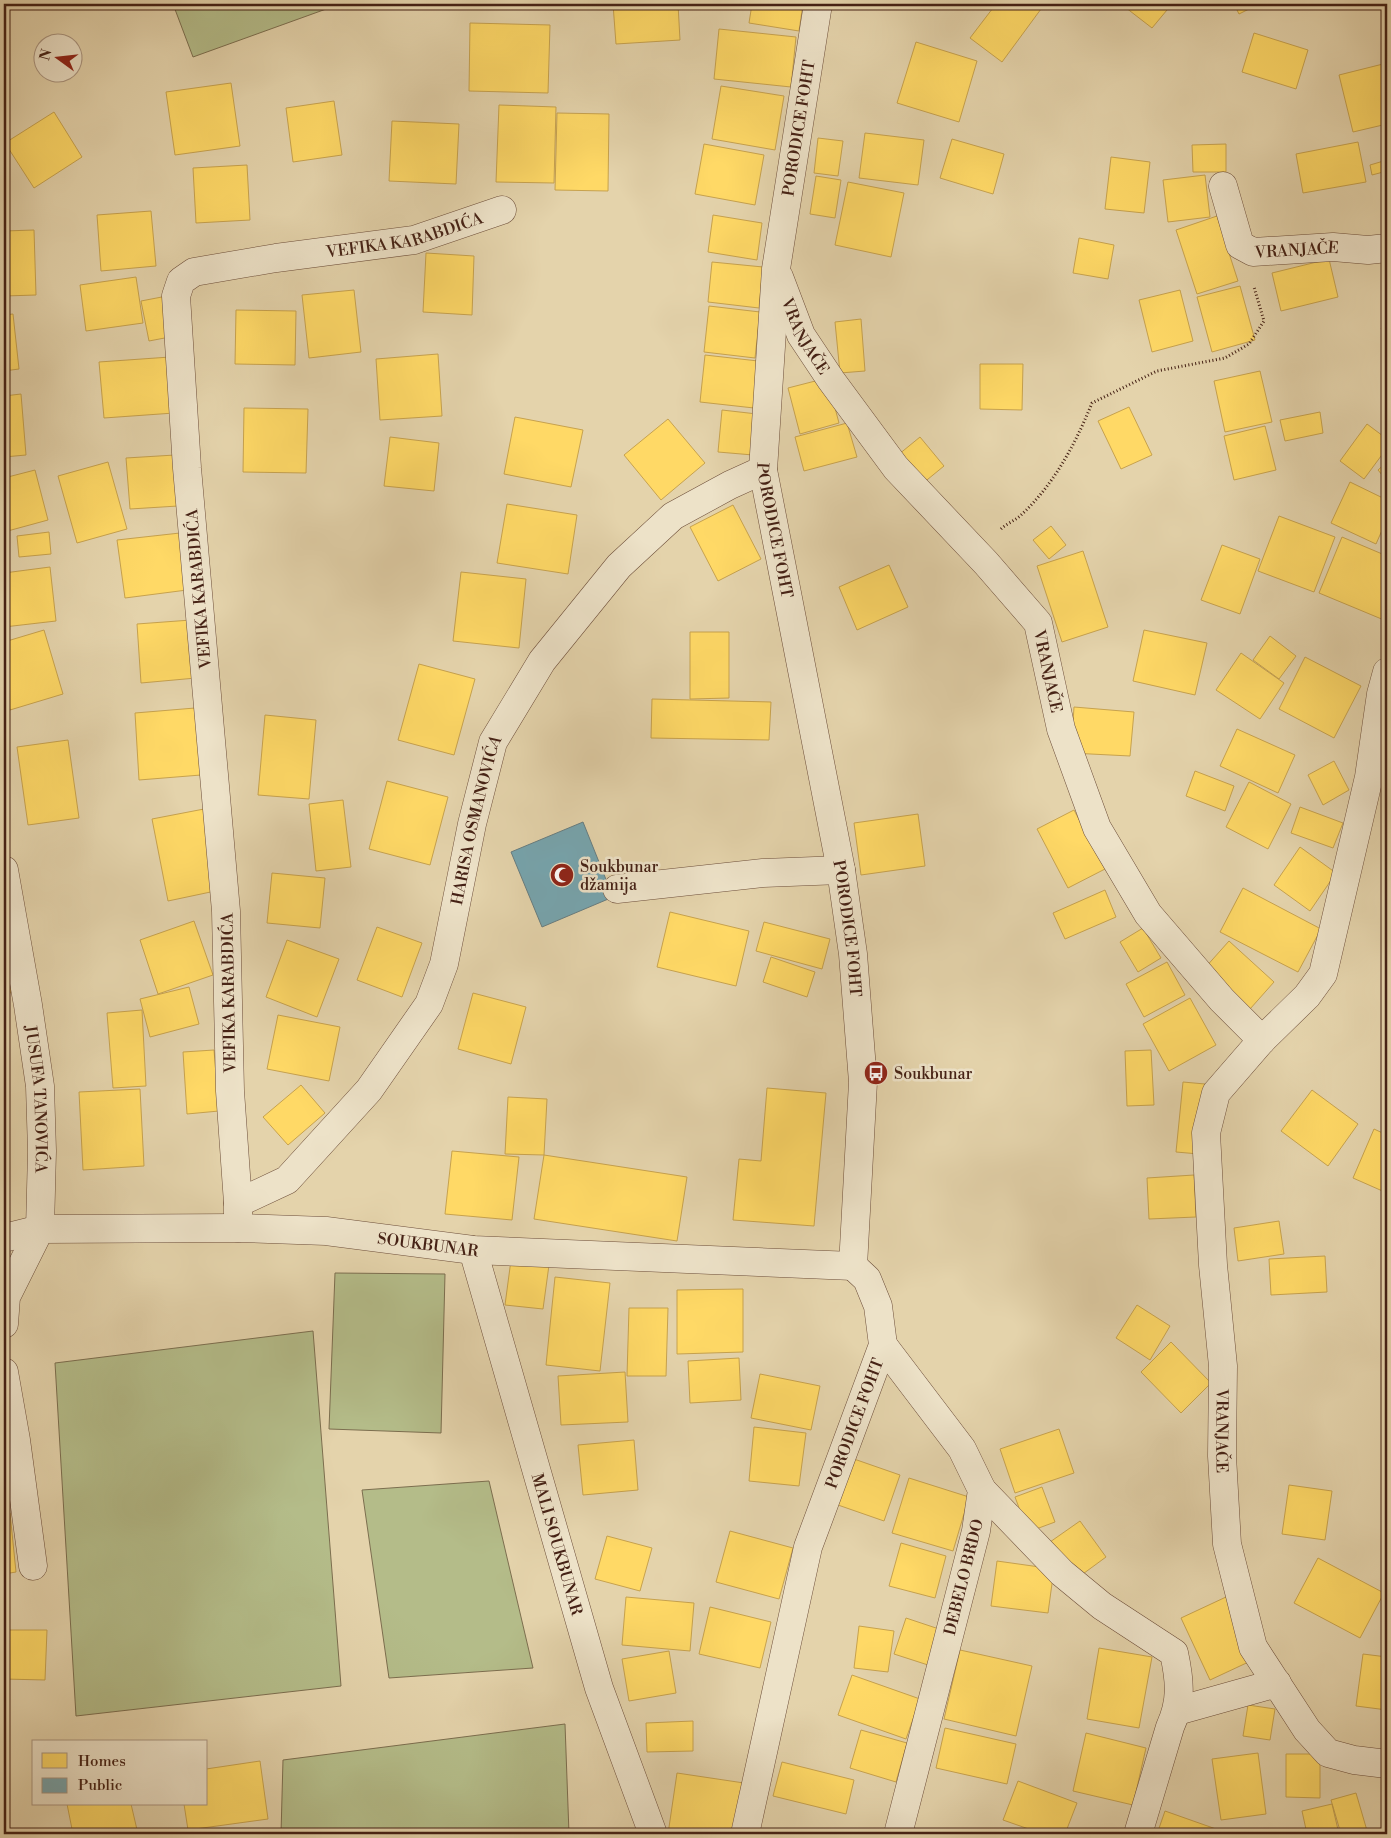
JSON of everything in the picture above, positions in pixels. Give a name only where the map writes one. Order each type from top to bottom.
[{"type":"street","name":"PORODICE FOHT","points":[[746,1834],[808,1547],[883,1344],[878,1306],[867,1279],[853,1266],[863,1082],[853,954],[841,870],[763,470],[776,269],[818,4]]},
{"type":"street","name":"VRANJAČE","points":[[1223,186],[1240,245],[1253,252],[1332,247],[1368,250],[1387,248]]},
{"type":"street","name":"VEFIKA KARABDIĆA","points":[[238,1216],[230,1091],[226,911],[187,468],[176,296],[181,281],[194,272],[276,258],[414,240],[502,210]]},
{"type":"street","name":"VRANJAČE","points":[[776,269],[801,335],[831,380],[890,460],[986,563],[1038,623],[1061,729],[1097,828],[1148,914],[1222,1000],[1262,1040]]},
{"type":"street","name":"HARISA OSMANOVIĆA","points":[[238,1216],[287,1180],[369,1090],[429,1004],[444,964],[472,824],[492,742],[542,661],[619,566],[673,516],[730,485],[763,470]]},
{"type":"street","name":"VRANJAČE","points":[[1387,672],[1381,694],[1369,777],[1323,974],[1307,996],[1262,1040],[1216,1093],[1206,1133],[1213,1265],[1223,1366],[1222,1456],[1227,1544],[1254,1647],[1307,1730],[1328,1753],[1354,1760],[1387,1764]]},
{"type":"street","name":"JUSUFA TANOVIĆA","points":[[4,870],[40,1086],[42,1151],[40,1229],[6,1297],[4,1324]]},
{"type":"street","points":[[617,889],[763,873],[841,870]]},
{"type":"street","name":"SOUKBUNAR","points":[[4,1238],[40,1229],[238,1216],[473,1250],[853,1266]]},
{"type":"street","name":"MALI SOUKBUNAR","points":[[473,1250],[560,1546],[599,1688],[653,1834]]},
{"type":"street","points":[[883,1344],[962,1449],[982,1490],[1062,1573],[1102,1606],[1174,1653],[1179,1677],[1177,1711],[1170,1727],[1138,1834]]},
{"type":"street","points":[[4,1372],[16,1440],[33,1566]]},
{"type":"street","name":"DEBELO BRDO","points":[[898,1834],[976,1531],[982,1490]]},
{"type":"street","points":[[1177,1711],[1277,1683]]},
{"type":"path","points":[[997,536],[1002,528],[1018,518],[1047,486],[1079,434],[1092,403],[1157,371],[1225,358],[1249,344],[1264,321],[1254,289],[1255,281]]},
{"type":"green space","points":[[173,4],[340,4],[193,57]]},
{"type":"green space","points":[[335,1273],[445,1274],[441,1433],[329,1429]]},
{"type":"green space","points":[[313,1331],[341,1686],[76,1716],[55,1363]]},
{"type":"green space","points":[[489,1481],[533,1668],[389,1678],[362,1490]]},
{"type":"green space","points":[[565,1724],[569,1834],[281,1834],[283,1760]]},
{"type":"building: Homes","points":[[613,4],[678,4],[680,40],[616,44]]},
{"type":"building: Homes","points":[[752,4],[803,4],[799,31],[749,23]]},
{"type":"building: Homes","points":[[951,4],[963,4],[958,10]]},
{"type":"building: Homes","points":[[996,4],[1034,4],[1041,9],[1002,62],[970,38]]},
{"type":"building: Homes","points":[[1121,4],[1172,4],[1152,28]]},
{"type":"building: Homes","points":[[1234,4],[1259,4],[1239,14]]},
{"type":"building: Homes","points":[[470,23],[550,25],[548,93],[469,91]]},
{"type":"building: Homes","points":[[719,29],[796,37],[791,87],[714,79]]},
{"type":"building: Homes","points":[[1254,33],[1308,50],[1296,89],[1242,72]]},
{"type":"building: Homes","points":[[916,42],[977,61],[959,122],[897,103]]},
{"type":"building: Homes","points":[[1387,63],[1387,124],[1353,132],[1339,75]]},
{"type":"building: Homes","points":[[231,83],[240,146],[175,155],[166,92]]},
{"type":"building: Homes","points":[[721,86],[784,96],[775,150],[712,139]]},
{"type":"building: Homes","points":[[334,101],[342,155],[293,162],[286,108]]},
{"type":"building: Homes","points":[[499,105],[556,107],[554,183],[496,182]]},
{"type":"building: Homes","points":[[54,112],[82,157],[34,188],[5,143]]},
{"type":"building: Homes","points":[[557,113],[609,114],[608,191],[555,190]]},
{"type":"building: Homes","points":[[392,121],[459,124],[456,184],[389,181]]},
{"type":"building: Homes","points":[[865,133],[924,140],[918,185],[859,178]]},
{"type":"building: Homes","points":[[818,138],[843,141],[838,176],[814,173]]},
{"type":"building: Homes","points":[[952,139],[1004,154],[993,194],[940,178]]},
{"type":"building: Homes","points":[[1358,142],[1366,182],[1303,193],[1296,154]]},
{"type":"building: Homes","points":[[704,144],[764,155],[755,205],[695,194]]},
{"type":"building: Homes","points":[[1226,144],[1226,172],[1193,172],[1192,145]]},
{"type":"building: Homes","points":[[1111,157],[1150,162],[1144,213],[1105,209]]},
{"type":"building: Homes","points":[[1387,160],[1387,171],[1372,175],[1370,165]]},
{"type":"building: Homes","points":[[247,165],[250,220],[196,223],[193,168]]},
{"type":"building: Homes","points":[[1205,175],[1210,217],[1168,222],[1163,180]]},
{"type":"building: Homes","points":[[816,176],[841,180],[835,218],[810,214]]},
{"type":"building: Homes","points":[[848,182],[904,193],[891,257],[835,245]]},
{"type":"building: Homes","points":[[151,211],[156,266],[101,271],[97,215]]},
{"type":"building: Homes","points":[[713,215],[762,223],[757,260],[708,252]]},
{"type":"building: Homes","points":[[1217,216],[1238,281],[1197,294],[1176,230]]},
{"type":"building: Homes","points":[[34,230],[36,295],[4,296],[4,231]]},
{"type":"building: Homes","points":[[1079,238],[1114,245],[1108,279],[1073,273]]},
{"type":"building: Homes","points":[[426,253],[474,256],[472,315],[423,312]]},
{"type":"building: Homes","points":[[1329,259],[1338,297],[1281,311],[1272,273]]},
{"type":"building: Homes","points":[[712,262],[763,267],[759,308],[708,302]]},
{"type":"building: Homes","points":[[136,277],[143,323],[86,331],[80,285]]},
{"type":"building: Homes","points":[[1240,286],[1255,340],[1212,352],[1197,297]]},
{"type":"building: Homes","points":[[354,290],[361,352],[309,358],[302,295]]},
{"type":"building: Homes","points":[[1180,290],[1193,341],[1152,352],[1139,300]]},
{"type":"building: Homes","points":[[167,296],[175,336],[149,341],[141,301]]},
{"type":"building: Homes","points":[[709,306],[760,312],[755,358],[704,352]]},
{"type":"building: Homes","points":[[236,310],[296,311],[295,365],[235,364]]},
{"type":"building: Homes","points":[[13,314],[19,369],[4,371],[4,315]]},
{"type":"building: Homes","points":[[1387,318],[1387,332],[1381,329]]},
{"type":"building: Homes","points":[[861,319],[865,371],[840,373],[835,322]]},
{"type":"building: Homes","points":[[438,354],[442,416],[380,420],[376,359]]},
{"type":"building: Homes","points":[[705,355],[758,361],[754,408],[700,402]]},
{"type":"building: Homes","points":[[170,357],[174,413],[104,418],[99,362]]},
{"type":"building: Homes","points":[[980,364],[1023,364],[1022,410],[980,409]]},
{"type":"building: Homes","points":[[1260,371],[1272,422],[1225,432],[1214,381]]},
{"type":"building: Homes","points":[[827,378],[839,423],[800,434],[788,388]]},
{"type":"building: Homes","points":[[21,394],[26,455],[4,457],[4,396]]},
{"type":"building: Homes","points":[[1129,407],[1152,455],[1121,469],[1098,421]]},
{"type":"building: Homes","points":[[244,408],[308,409],[306,473],[243,472]]},
{"type":"building: Homes","points":[[722,410],[757,414],[753,455],[718,452]]},
{"type":"building: Homes","points":[[1320,412],[1323,433],[1285,441],[1280,420]]},
{"type":"building: Homes","points":[[515,417],[583,430],[571,487],[504,474]]},
{"type":"building: Homes","points":[[668,419],[705,463],[661,500],[624,455]]},
{"type":"building: Homes","points":[[847,423],[857,457],[804,471],[795,437]]},
{"type":"building: Homes","points":[[1367,424],[1387,439],[1387,448],[1364,479],[1340,461]]},
{"type":"building: Homes","points":[[1265,426],[1276,470],[1234,480],[1224,436]]},
{"type":"building: Homes","points":[[390,437],[439,443],[434,491],[384,486]]},
{"type":"building: Homes","points":[[920,437],[944,466],[922,484],[898,455]]},
{"type":"building: Homes","points":[[175,455],[178,506],[130,509],[126,458]]},
{"type":"building: Homes","points":[[108,462],[127,529],[77,543],[58,476]]},
{"type":"building: Homes","points":[[1387,462],[1387,481],[1378,470]]},
{"type":"building: Homes","points":[[35,470],[48,520],[4,532],[4,478]]},
{"type":"building: Homes","points":[[1350,482],[1387,500],[1387,519],[1376,544],[1331,523]]},
{"type":"building: Homes","points":[[507,504],[577,515],[568,574],[497,563]]},
{"type":"building: Homes","points":[[733,505],[761,559],[718,581],[690,527]]},
{"type":"building: Homes","points":[[1279,516],[1335,537],[1314,592],[1258,571]]},
{"type":"building: Homes","points":[[1051,526],[1066,545],[1049,559],[1033,540]]},
{"type":"building: Homes","points":[[49,532],[51,554],[19,557],[17,536]]},
{"type":"building: Homes","points":[[180,533],[187,590],[125,598],[117,540]]},
{"type":"building: Homes","points":[[1342,537],[1387,556],[1387,613],[1384,620],[1319,593]]},
{"type":"building: Homes","points":[[1222,545],[1260,559],[1240,614],[1201,600]]},
{"type":"building: Homes","points":[[1083,551],[1108,627],[1062,642],[1037,566]]},
{"type":"building: Homes","points":[[889,565],[908,607],[857,630],[839,587]]},
{"type":"building: Homes","points":[[50,567],[56,621],[4,627],[4,573]]},
{"type":"building: Homes","points":[[461,572],[526,579],[519,648],[453,641]]},
{"type":"building: Homes","points":[[191,620],[196,678],[141,683],[137,624]]},
{"type":"building: Homes","points":[[44,630],[63,694],[10,710],[4,688],[4,642]]},
{"type":"building: Homes","points":[[1144,630],[1207,643],[1195,695],[1133,681]]},
{"type":"building: Homes","points":[[690,632],[729,632],[729,698],[690,699]]},
{"type":"building: Homes","points":[[1270,636],[1296,656],[1279,679],[1253,660]]},
{"type":"building: Homes","points":[[1241,653],[1284,683],[1260,719],[1216,690]]},
{"type":"building: Homes","points":[[1305,657],[1361,686],[1334,738],[1279,709]]},
{"type":"building: Homes","points":[[419,664],[475,679],[454,755],[398,740]]},
{"type":"building: Homes","points":[[652,699],[771,702],[769,740],[651,738]]},
{"type":"building: Homes","points":[[1074,707],[1134,712],[1130,756],[1071,753]]},
{"type":"building: Homes","points":[[195,708],[201,775],[139,780],[135,713]]},
{"type":"building: Homes","points":[[265,715],[316,720],[309,799],[258,795]]},
{"type":"building: Homes","points":[[1237,729],[1295,755],[1278,793],[1220,766]]},
{"type":"building: Homes","points":[[68,740],[79,818],[28,825],[17,747]]},
{"type":"building: Homes","points":[[1334,761],[1349,790],[1323,805],[1308,775]]},
{"type":"building: Homes","points":[[1195,771],[1234,786],[1225,811],[1186,796]]},
{"type":"building: Homes","points":[[387,781],[448,797],[430,865],[369,849]]},
{"type":"building: Homes","points":[[1249,782],[1291,804],[1268,849],[1226,827]]},
{"type":"building: Homes","points":[[343,800],[351,867],[316,871],[309,804]]},
{"type":"building: Homes","points":[[1300,807],[1343,823],[1333,848],[1291,833]]},
{"type":"building: Homes","points":[[204,809],[220,890],[168,901],[152,819]]},
{"type":"building: Homes","points":[[1074,810],[1105,869],[1068,888],[1037,829]]},
{"type":"building: Homes","points":[[918,814],[925,866],[861,875],[854,823]]},
{"type":"building: Homes","points":[[1300,847],[1336,873],[1310,911],[1274,885]]},
{"type":"building: Homes","points":[[272,873],[325,878],[320,928],[267,923]]},
{"type":"building: Homes","points":[[1243,888],[1321,929],[1298,972],[1220,932]]},
{"type":"building: Homes","points":[[1105,890],[1116,917],[1065,939],[1053,913]]},
{"type":"building: Homes","points":[[670,912],[749,931],[736,986],[657,967]]},
{"type":"building: Homes","points":[[194,921],[213,975],[158,994],[140,940]]},
{"type":"building: Homes","points":[[764,922],[830,939],[822,969],[756,951]]},
{"type":"building: Homes","points":[[377,927],[422,943],[402,997],[357,980]]},
{"type":"building: Homes","points":[[1143,928],[1161,958],[1138,972],[1120,942]]},
{"type":"building: Homes","points":[[287,940],[339,959],[317,1017],[266,997]]},
{"type":"building: Homes","points":[[1229,941],[1274,982],[1250,1009],[1204,969]]},
{"type":"building: Homes","points":[[771,957],[815,972],[807,997],[763,982]]},
{"type":"building: Homes","points":[[1167,962],[1185,995],[1144,1017],[1126,984]]},
{"type":"building: Homes","points":[[4,971],[18,979],[4,1004]]},
{"type":"building: Homes","points":[[189,987],[199,1024],[150,1037],[140,999]]},
{"type":"building: Homes","points":[[473,993],[526,1007],[511,1064],[458,1049]]},
{"type":"building: Homes","points":[[1190,998],[1216,1045],[1169,1071],[1143,1024]]},
{"type":"building: Homes","points":[[142,1010],[146,1086],[113,1088],[107,1013]]},
{"type":"building: Homes","points":[[278,1015],[340,1027],[329,1081],[267,1069]]},
{"type":"building: Homes","points":[[214,1050],[219,1111],[187,1114],[183,1052]]},
{"type":"building: Homes","points":[[1151,1050],[1154,1105],[1127,1106],[1125,1051]]},
{"type":"building: Homes","points":[[1183,1082],[1205,1084],[1199,1154],[1176,1152]]},
{"type":"building: Homes","points":[[301,1085],[325,1113],[288,1145],[263,1117]]},
{"type":"building: Homes","points":[[767,1088],[826,1093],[814,1226],[733,1220],[739,1159],[761,1161]]},
{"type":"building: Homes","points":[[140,1089],[144,1166],[83,1170],[79,1092]]},
{"type":"building: Homes","points":[[1312,1090],[1358,1124],[1328,1166],[1281,1131]]},
{"type":"building: Homes","points":[[508,1097],[547,1099],[544,1155],[505,1154]]},
{"type":"building: Homes","points":[[1374,1129],[1387,1135],[1387,1193],[1353,1178]]},
{"type":"building: Homes","points":[[452,1151],[519,1157],[512,1220],[445,1214]]},
{"type":"building: Homes","points":[[544,1155],[687,1177],[677,1241],[534,1219]]},
{"type":"building: Homes","points":[[1194,1175],[1196,1217],[1149,1219],[1147,1178]]},
{"type":"building: Homes","points":[[1279,1221],[1284,1254],[1238,1261],[1234,1228]]},
{"type":"building: Homes","points":[[1325,1256],[1327,1292],[1271,1295],[1269,1259]]},
{"type":"building: Homes","points":[[511,1260],[549,1265],[543,1309],[505,1305]]},
{"type":"building: Homes","points":[[555,1277],[610,1283],[600,1371],[546,1365]]},
{"type":"building: Homes","points":[[743,1289],[743,1352],[677,1354],[677,1290]]},
{"type":"building: Homes","points":[[1137,1305],[1170,1326],[1150,1360],[1116,1338]]},
{"type":"building: Homes","points":[[629,1308],[668,1308],[666,1376],[627,1376]]},
{"type":"building: Homes","points":[[1171,1342],[1211,1383],[1181,1413],[1141,1372]]},
{"type":"building: Homes","points":[[739,1358],[741,1400],[690,1403],[688,1361]]},
{"type":"building: Homes","points":[[625,1372],[628,1422],[561,1425],[558,1376]]},
{"type":"building: Homes","points":[[760,1374],[820,1386],[811,1430],[751,1418]]},
{"type":"building: Homes","points":[[754,1427],[806,1433],[799,1486],[749,1481]]},
{"type":"building: Homes","points":[[1059,1429],[1074,1473],[1015,1493],[1000,1449]]},
{"type":"building: Homes","points":[[634,1440],[638,1490],[583,1495],[578,1445]]},
{"type":"building: Homes","points":[[854,1459],[900,1475],[884,1521],[838,1505]]},
{"type":"building: Homes","points":[[909,1478],[969,1497],[953,1551],[892,1533]]},
{"type":"building: Homes","points":[[1289,1485],[1332,1491],[1325,1540],[1282,1534]]},
{"type":"building: Homes","points":[[1042,1487],[1055,1522],[1028,1532],[1015,1497]]},
{"type":"building: Homes","points":[[4,1513],[10,1513],[16,1572],[4,1574]]},
{"type":"building: Homes","points":[[1080,1521],[1106,1557],[1076,1579],[1050,1542]]},
{"type":"building: Homes","points":[[730,1531],[793,1548],[779,1599],[716,1582]]},
{"type":"building: Homes","points":[[607,1536],[652,1548],[640,1591],[595,1579]]},
{"type":"building: Homes","points":[[901,1543],[946,1556],[935,1598],[889,1586]]},
{"type":"building: Homes","points":[[1318,1558],[1384,1593],[1360,1638],[1294,1603]]},
{"type":"building: Homes","points":[[997,1561],[1054,1569],[1048,1613],[991,1606]]},
{"type":"building: Homes","points":[[626,1597],[694,1603],[690,1651],[622,1645]]},
{"type":"building: Homes","points":[[1226,1597],[1255,1659],[1210,1680],[1181,1618]]},
{"type":"building: Homes","points":[[710,1607],[771,1622],[760,1668],[699,1654]]},
{"type":"building: Homes","points":[[906,1618],[939,1629],[928,1665],[894,1654]]},
{"type":"building: Homes","points":[[859,1626],[894,1631],[888,1672],[854,1668]]},
{"type":"building: Homes","points":[[4,1630],[47,1630],[45,1680],[4,1679]]},
{"type":"building: Homes","points":[[1099,1648],[1152,1657],[1139,1728],[1087,1719]]},
{"type":"building: Homes","points":[[960,1650],[1032,1666],[1016,1736],[944,1719]]},
{"type":"building: Homes","points":[[669,1651],[676,1693],[629,1701],[622,1659]]},
{"type":"building: Homes","points":[[1363,1654],[1387,1657],[1387,1710],[1356,1706]]},
{"type":"building: Homes","points":[[852,1675],[920,1699],[906,1739],[838,1715]]},
{"type":"building: Homes","points":[[1248,1705],[1275,1709],[1270,1740],[1243,1736]]},
{"type":"building: Homes","points":[[693,1721],[693,1751],[647,1752],[646,1723]]},
{"type":"building: Homes","points":[[945,1728],[1016,1744],[1007,1784],[936,1768]]},
{"type":"building: Homes","points":[[861,1730],[907,1743],[896,1782],[850,1768]]},
{"type":"building: Homes","points":[[1086,1733],[1146,1748],[1133,1805],[1073,1791]]},
{"type":"building: Homes","points":[[1258,1753],[1266,1814],[1221,1820],[1212,1759]]},
{"type":"building: Homes","points":[[1286,1754],[1320,1754],[1320,1798],[1286,1797]]},
{"type":"building: Homes","points":[[260,1761],[268,1819],[188,1830],[184,1806],[208,1806],[208,1769]]},
{"type":"building: Homes","points":[[782,1762],[854,1780],[846,1814],[773,1796]]},
{"type":"building: Homes","points":[[677,1773],[744,1783],[735,1834],[668,1834]]},
{"type":"building: Homes","points":[[1018,1781],[1077,1803],[1065,1834],[1043,1834],[1003,1820]]},
{"type":"building: Homes","points":[[1356,1793],[1368,1834],[1341,1834],[1331,1800]]},
{"type":"building: Homes","points":[[1332,1804],[1339,1834],[1307,1834],[1302,1811]]},
{"type":"building: Homes","points":[[67,1806],[131,1806],[138,1834],[73,1834]]},
{"type":"building: Homes","points":[[1165,1811],[1216,1829],[1214,1834],[1157,1834]]},
{"type":"building: Homes","points":[[1024,1830],[1024,1834],[978,1834],[978,1832]]},
{"type":"building: Public","name":"Soukbunar džamija","points":[[583,822],[613,897],[542,927],[511,852]]},
{"type":"place","name":"Soukbunar džamija","points":[[562,875]]},
{"type":"place","name":"Soukbunar","points":[[876,1073]]}]
